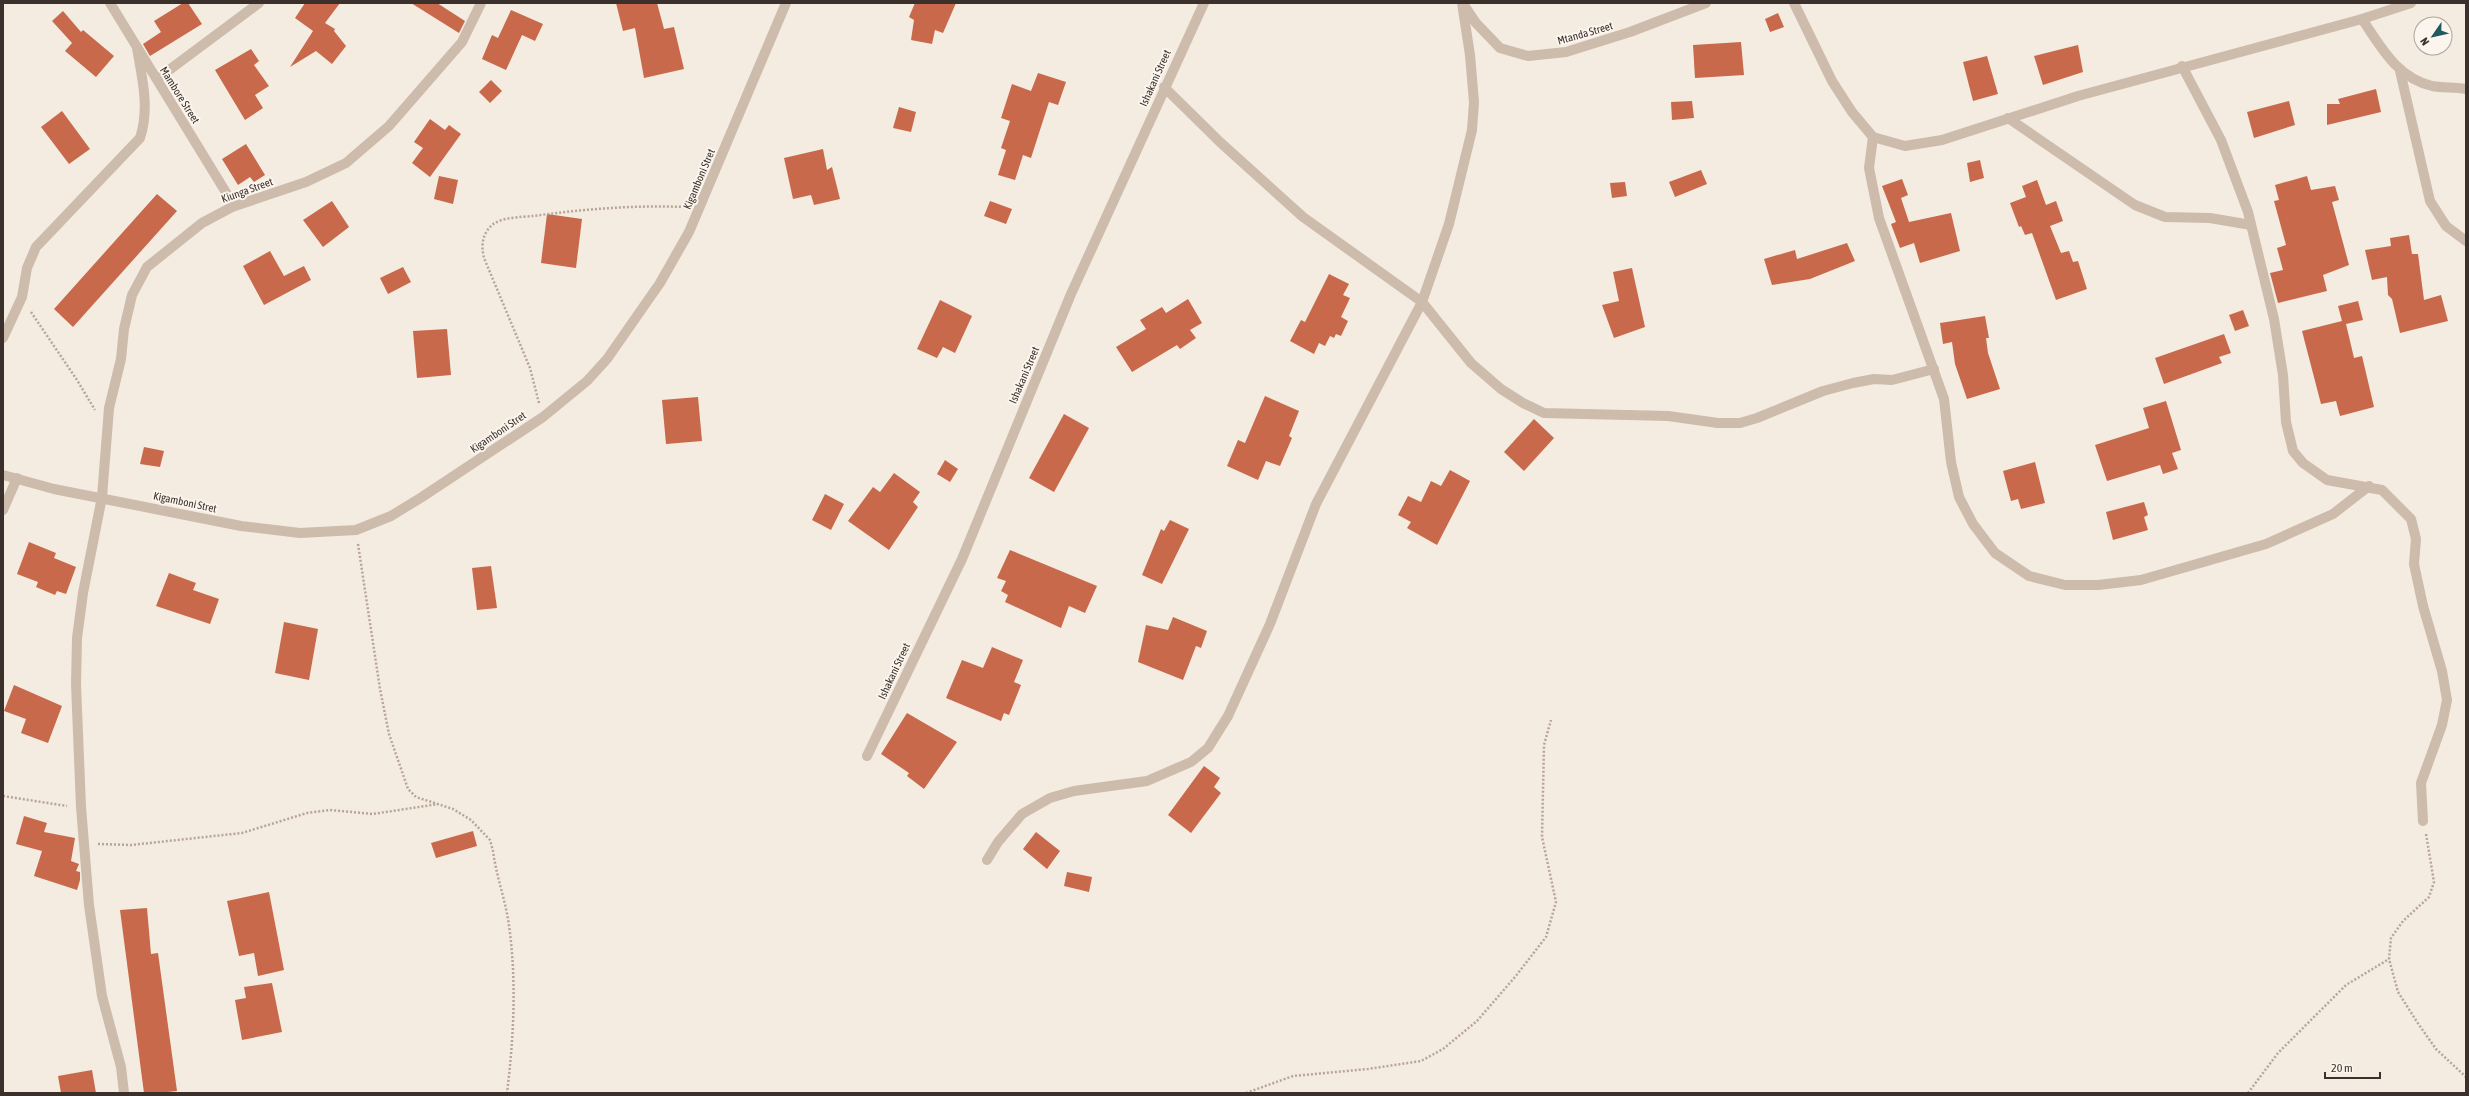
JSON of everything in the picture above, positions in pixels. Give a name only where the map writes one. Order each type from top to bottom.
[{"type":"street","name":"Mambore Street","points":[[110,3],[230,199]]},
{"type":"street","points":[[157,79],[259,3]]},
{"type":"street","name":"Kiunga Street","points":[[124,1093],[121,1067],[102,996],[89,905],[86,844],[81,807],[76,684],[77,638],[84,586],[102,497],[106,432],[132,295],[147,267],[202,223],[232,207],[306,182],[346,163],[389,126],[462,42],[481,3]]},
{"type":"street","name":"Kigamboni Stret","points":[[3,475],[54,489],[102,497],[241,526],[300,533],[356,530],[391,516],[543,417],[587,381],[607,359],[660,283],[700,207],[786,3]]},
{"type":"street","name":"Ishakani Street","points":[[867,756],[962,559],[1071,294],[1164,87],[1204,3]]},
{"type":"street","points":[[987,860],[998,842],[1022,814],[1050,798],[1074,792],[1147,781],[1191,762],[1208,748],[1228,716],[1250,670],[1290,575],[1316,504],[1422,302],[1449,224],[1472,130],[1474,102],[1470,55],[1462,3]]},
{"type":"street","name":"Mtanda Street","points":[[1462,3],[1476,23],[1500,48],[1528,56],[1566,52],[1637,30],[1706,3]]},
{"type":"street","points":[[1794,3],[1832,81],[1852,112],[1873,137],[1905,146],[1942,140],[2008,118],[2182,66],[2362,19],[2411,3]]},
{"type":"street","points":[[2362,19],[2400,71],[2418,82],[2434,86],[2466,89]]},
{"type":"street","points":[[3,338],[22,297],[28,268],[36,247],[140,138],[145,123],[145,93],[138,48]]},
{"type":"street","points":[[2182,66],[2226,153],[2251,225],[2274,319],[2283,375],[2286,422],[2293,451],[2303,463],[2327,480],[2369,486],[2382,490],[2411,519],[2416,539],[2414,564],[2423,606],[2442,671],[2447,700],[2442,725],[2421,783],[2423,821]]},
{"type":"street","points":[[2400,71],[2430,201],[2446,226],[2466,241]]},
{"type":"street","points":[[1164,87],[1221,143],[1303,217],[1422,302],[1471,363],[1501,389],[1523,403],[1544,413],[1668,416],[1718,423],[1740,423],[1757,418],[1823,391],[1853,383],[1874,380],[1892,380],[1934,369]]},
{"type":"street","points":[[2008,118],[2135,205],[2149,212],[2165,217],[2210,218],[2251,225]]},
{"type":"street","points":[[1873,137],[1869,168],[1879,218],[1944,399],[1951,462],[1959,497],[1973,524],[1995,553],[2029,576],[2064,586],[2098,585],[2141,580],[2266,544],[2333,514],[2369,486]]},
{"type":"street","points":[[3,510],[17,478]]},
{"type":"path","points":[[543,417],[530,368],[484,258],[481,247],[487,230],[500,221],[566,211],[644,206],[700,207]]},
{"type":"path","points":[[22,297],[77,380],[106,432]]},
{"type":"path","points":[[356,530],[380,689],[398,762],[408,789],[416,797],[438,804],[471,820],[490,840],[493,851],[508,920],[511,970],[514,1022],[507,1093]]},
{"type":"path","points":[[1246,1093],[1293,1076],[1368,1069],[1421,1061],[1443,1049],[1477,1021],[1515,977],[1546,937],[1556,902],[1542,837],[1544,745],[1551,720]]},
{"type":"path","points":[[3,796],[42,804],[81,807]]},
{"type":"path","points":[[86,844],[131,844],[196,839],[242,833],[307,813],[330,810],[373,814],[438,804]]},
{"type":"path","points":[[2423,821],[2434,882],[2428,897],[2403,921],[2391,938],[2389,958],[2398,992],[2419,1025],[2436,1049],[2466,1077]]},
{"type":"path","points":[[2248,1093],[2278,1053],[2346,985],[2389,958]]},
{"type":"building","points":[[183,3],[188,3],[202,24],[150,56],[143,44],[161,32],[154,21]]},
{"type":"building","points":[[305,3],[340,3],[325,23],[335,29],[334,31],[346,46],[332,64],[316,51],[290,67],[313,31],[295,18]]},
{"type":"building","points":[[411,3],[437,3],[465,21],[459,33]]},
{"type":"building","points":[[616,3],[657,3],[664,29],[674,27],[684,69],[644,78],[635,28],[623,31]]},
{"type":"building","points":[[915,3],[956,3],[943,33],[935,30],[932,44],[911,40],[914,20],[909,17]]},
{"type":"building","points":[[511,10],[543,24],[535,41],[522,35],[506,70],[482,59],[492,35],[498,38]]},
{"type":"building","points":[[63,11],[81,32],[83,30],[114,56],[96,77],[65,51],[72,43],[52,21]]},
{"type":"building","points":[[1778,13],[1784,27],[1770,32],[1765,19]]},
{"type":"building","points":[[1741,42],[1744,75],[1695,78],[1693,45]]},
{"type":"building","points":[[2078,45],[2083,72],[2043,85],[2034,56]]},
{"type":"building","points":[[251,49],[259,61],[254,65],[269,86],[255,95],[263,108],[245,120],[215,70]]},
{"type":"building","points":[[1987,56],[1998,94],[1973,101],[1963,62]]},
{"type":"building","points":[[1038,73],[1066,82],[1058,105],[1049,102],[1031,158],[1023,155],[1015,180],[998,175],[1006,150],[1001,148],[1010,121],[1001,118],[1012,84],[1031,91]]},
{"type":"building","points":[[491,80],[502,91],[490,103],[479,92]]},
{"type":"building","points":[[2376,89],[2381,112],[2327,125],[2327,104],[2340,104],[2338,99]]},
{"type":"building","points":[[1692,101],[1694,118],[1672,120],[1671,102]]},
{"type":"building","points":[[2289,101],[2295,125],[2254,138],[2247,112]]},
{"type":"building","points":[[899,107],[916,112],[911,132],[893,128]]},
{"type":"building","points":[[62,111],[90,149],[69,164],[41,127]]},
{"type":"building","points":[[430,119],[445,130],[449,125],[461,134],[430,177],[412,163],[423,148],[414,142]]},
{"type":"building","points":[[246,144],[265,175],[254,182],[250,177],[238,185],[222,159]]},
{"type":"building","points":[[823,149],[827,170],[832,167],[840,199],[814,205],[811,195],[793,199],[784,158]]},
{"type":"building","points":[[1980,160],[1984,178],[1970,182],[1967,163]]},
{"type":"building","points":[[1701,170],[1707,184],[1675,197],[1669,182]]},
{"type":"building","points":[[439,176],[458,180],[453,204],[434,199]]},
{"type":"building","points":[[2307,176],[2311,190],[2335,186],[2339,200],[2332,202],[2349,265],[2323,275],[2327,291],[2278,303],[2270,273],[2283,270],[2277,248],[2286,245],[2274,201],[2279,200],[2275,185]]},
{"type":"building","points":[[1902,179],[1908,195],[1901,198],[1909,222],[1951,213],[1960,251],[1920,263],[1914,243],[1900,248],[1891,224],[1896,222],[1882,186]]},
{"type":"building","points":[[2037,180],[2046,205],[2056,201],[2063,221],[2050,226],[2061,253],[2069,251],[2073,262],[2078,261],[2087,289],[2056,300],[2032,233],[2025,235],[2021,226],[2019,227],[2010,203],[2026,197],[2022,186]]},
{"type":"building","points":[[1625,182],[1627,196],[1612,198],[1610,183]]},
{"type":"building","points":[[157,194],[177,211],[73,327],[54,309]]},
{"type":"building","points":[[332,201],[349,227],[323,247],[303,220]]},
{"type":"building","points":[[990,201],[1012,209],[1006,224],[984,216]]},
{"type":"building","points":[[547,214],[582,219],[576,268],[541,263]]},
{"type":"building","points":[[2409,235],[2412,254],[2418,254],[2424,300],[2441,295],[2448,321],[2400,333],[2392,299],[2388,295],[2387,277],[2372,280],[2365,250],[2391,246],[2390,238]]},
{"type":"building","points":[[1847,243],[1855,261],[1810,279],[1772,285],[1764,259],[1795,250],[1797,259]]},
{"type":"building","points":[[270,251],[284,276],[304,266],[311,280],[264,305],[243,266]]},
{"type":"building","points":[[403,267],[411,282],[388,294],[380,278]]},
{"type":"building","points":[[1632,268],[1645,327],[1614,338],[1602,305],[1619,301],[1613,272]]},
{"type":"building","points":[[1329,274],[1349,284],[1343,295],[1350,298],[1341,317],[1348,321],[1341,336],[1336,334],[1334,338],[1330,336],[1325,346],[1319,343],[1314,354],[1290,341],[1301,320],[1305,322]]},
{"type":"building","points":[[1188,299],[1202,323],[1190,330],[1196,338],[1180,349],[1177,345],[1132,372],[1116,347],[1146,329],[1140,320],[1162,307],[1166,313]]},
{"type":"building","points":[[940,300],[972,316],[955,353],[943,347],[937,358],[917,349]]},
{"type":"building","points":[[2358,301],[2363,320],[2346,324],[2354,358],[2362,356],[2374,407],[2340,416],[2336,401],[2321,404],[2302,331],[2342,321],[2338,306]]},
{"type":"building","points":[[2243,310],[2249,326],[2235,331],[2229,315]]},
{"type":"building","points":[[1985,316],[1989,338],[1986,338],[1988,353],[2000,389],[1967,399],[1955,364],[1952,342],[1943,344],[1940,323]]},
{"type":"building","points":[[447,329],[451,375],[417,378],[413,331]]},
{"type":"building","points":[[2224,334],[2231,353],[2219,357],[2222,363],[2164,384],[2155,358]]},
{"type":"building","points":[[1265,396],[1299,411],[1289,436],[1292,438],[1280,466],[1266,461],[1258,480],[1227,466],[1238,440],[1245,443]]},
{"type":"building","points":[[698,397],[702,441],[666,444],[662,400]]},
{"type":"building","points":[[2166,401],[2181,450],[2172,453],[2178,469],[2163,474],[2160,465],[2107,481],[2095,445],[2149,428],[2143,408]]},
{"type":"building","points":[[1064,414],[1089,428],[1054,492],[1029,478]]},
{"type":"building","points":[[1534,419],[1554,438],[1524,471],[1504,452]]},
{"type":"building","points":[[144,447],[164,451],[160,467],[140,464]]},
{"type":"building","points":[[945,460],[958,469],[950,482],[937,474]]},
{"type":"building","points":[[2035,462],[2045,503],[2021,509],[2018,499],[2011,501],[2003,471]]},
{"type":"building","points":[[1450,470],[1470,481],[1437,545],[1407,528],[1411,522],[1398,515],[1408,496],[1421,502],[1431,481],[1441,486]]},
{"type":"building","points":[[894,473],[920,492],[913,502],[918,507],[889,550],[848,521],[873,487],[880,492]]},
{"type":"building","points":[[825,494],[844,504],[831,530],[812,520]]},
{"type":"building","points":[[2144,502],[2148,515],[2144,517],[2148,530],[2113,540],[2106,512]]},
{"type":"building","points":[[1170,520],[1189,529],[1162,584],[1142,575],[1161,529],[1164,531]]},
{"type":"building","points":[[29,542],[56,553],[54,558],[76,567],[66,594],[57,591],[55,595],[36,587],[38,582],[17,574]]},
{"type":"building","points":[[1010,550],[1097,586],[1085,613],[1069,606],[1061,628],[1005,602],[1008,595],[1001,591],[1006,581],[997,578]]},
{"type":"building","points":[[491,566],[497,608],[477,610],[472,568]]},
{"type":"building","points":[[169,573],[196,583],[193,590],[219,599],[210,624],[156,606]]},
{"type":"building","points":[[1173,617],[1207,631],[1201,648],[1196,646],[1183,680],[1138,662],[1146,625],[1168,630]]},
{"type":"building","points":[[284,622],[318,629],[309,680],[275,673]]},
{"type":"building","points":[[992,647],[1023,660],[1014,682],[1021,685],[1009,715],[1004,713],[1001,721],[946,698],[962,660],[983,668]]},
{"type":"building","points":[[14,685],[62,706],[48,743],[21,733],[26,719],[4,711]]},
{"type":"building","points":[[907,713],[957,742],[924,789],[907,776],[909,773],[881,754]]},
{"type":"building","points":[[1204,766],[1220,778],[1214,787],[1221,793],[1191,833],[1168,815]]},
{"type":"building","points":[[24,816],[47,823],[44,832],[75,838],[71,861],[79,864],[76,871],[80,872],[80,880],[77,890],[34,876],[42,851],[16,844]]},
{"type":"building","points":[[473,831],[477,846],[436,858],[431,843]]},
{"type":"building","points":[[1036,832],[1060,851],[1047,869],[1023,849]]},
{"type":"building","points":[[1067,872],[1092,877],[1089,892],[1064,886]]},
{"type":"building","points":[[269,892],[284,970],[258,976],[254,953],[239,956],[227,901]]},
{"type":"building","points":[[147,908],[151,954],[158,953],[177,1091],[144,1093],[120,910]]},
{"type":"building","points":[[272,983],[282,1032],[242,1040],[235,1000],[246,998],[244,987]]},
{"type":"building","points":[[92,1070],[96,1093],[61,1093],[58,1076]]}]
